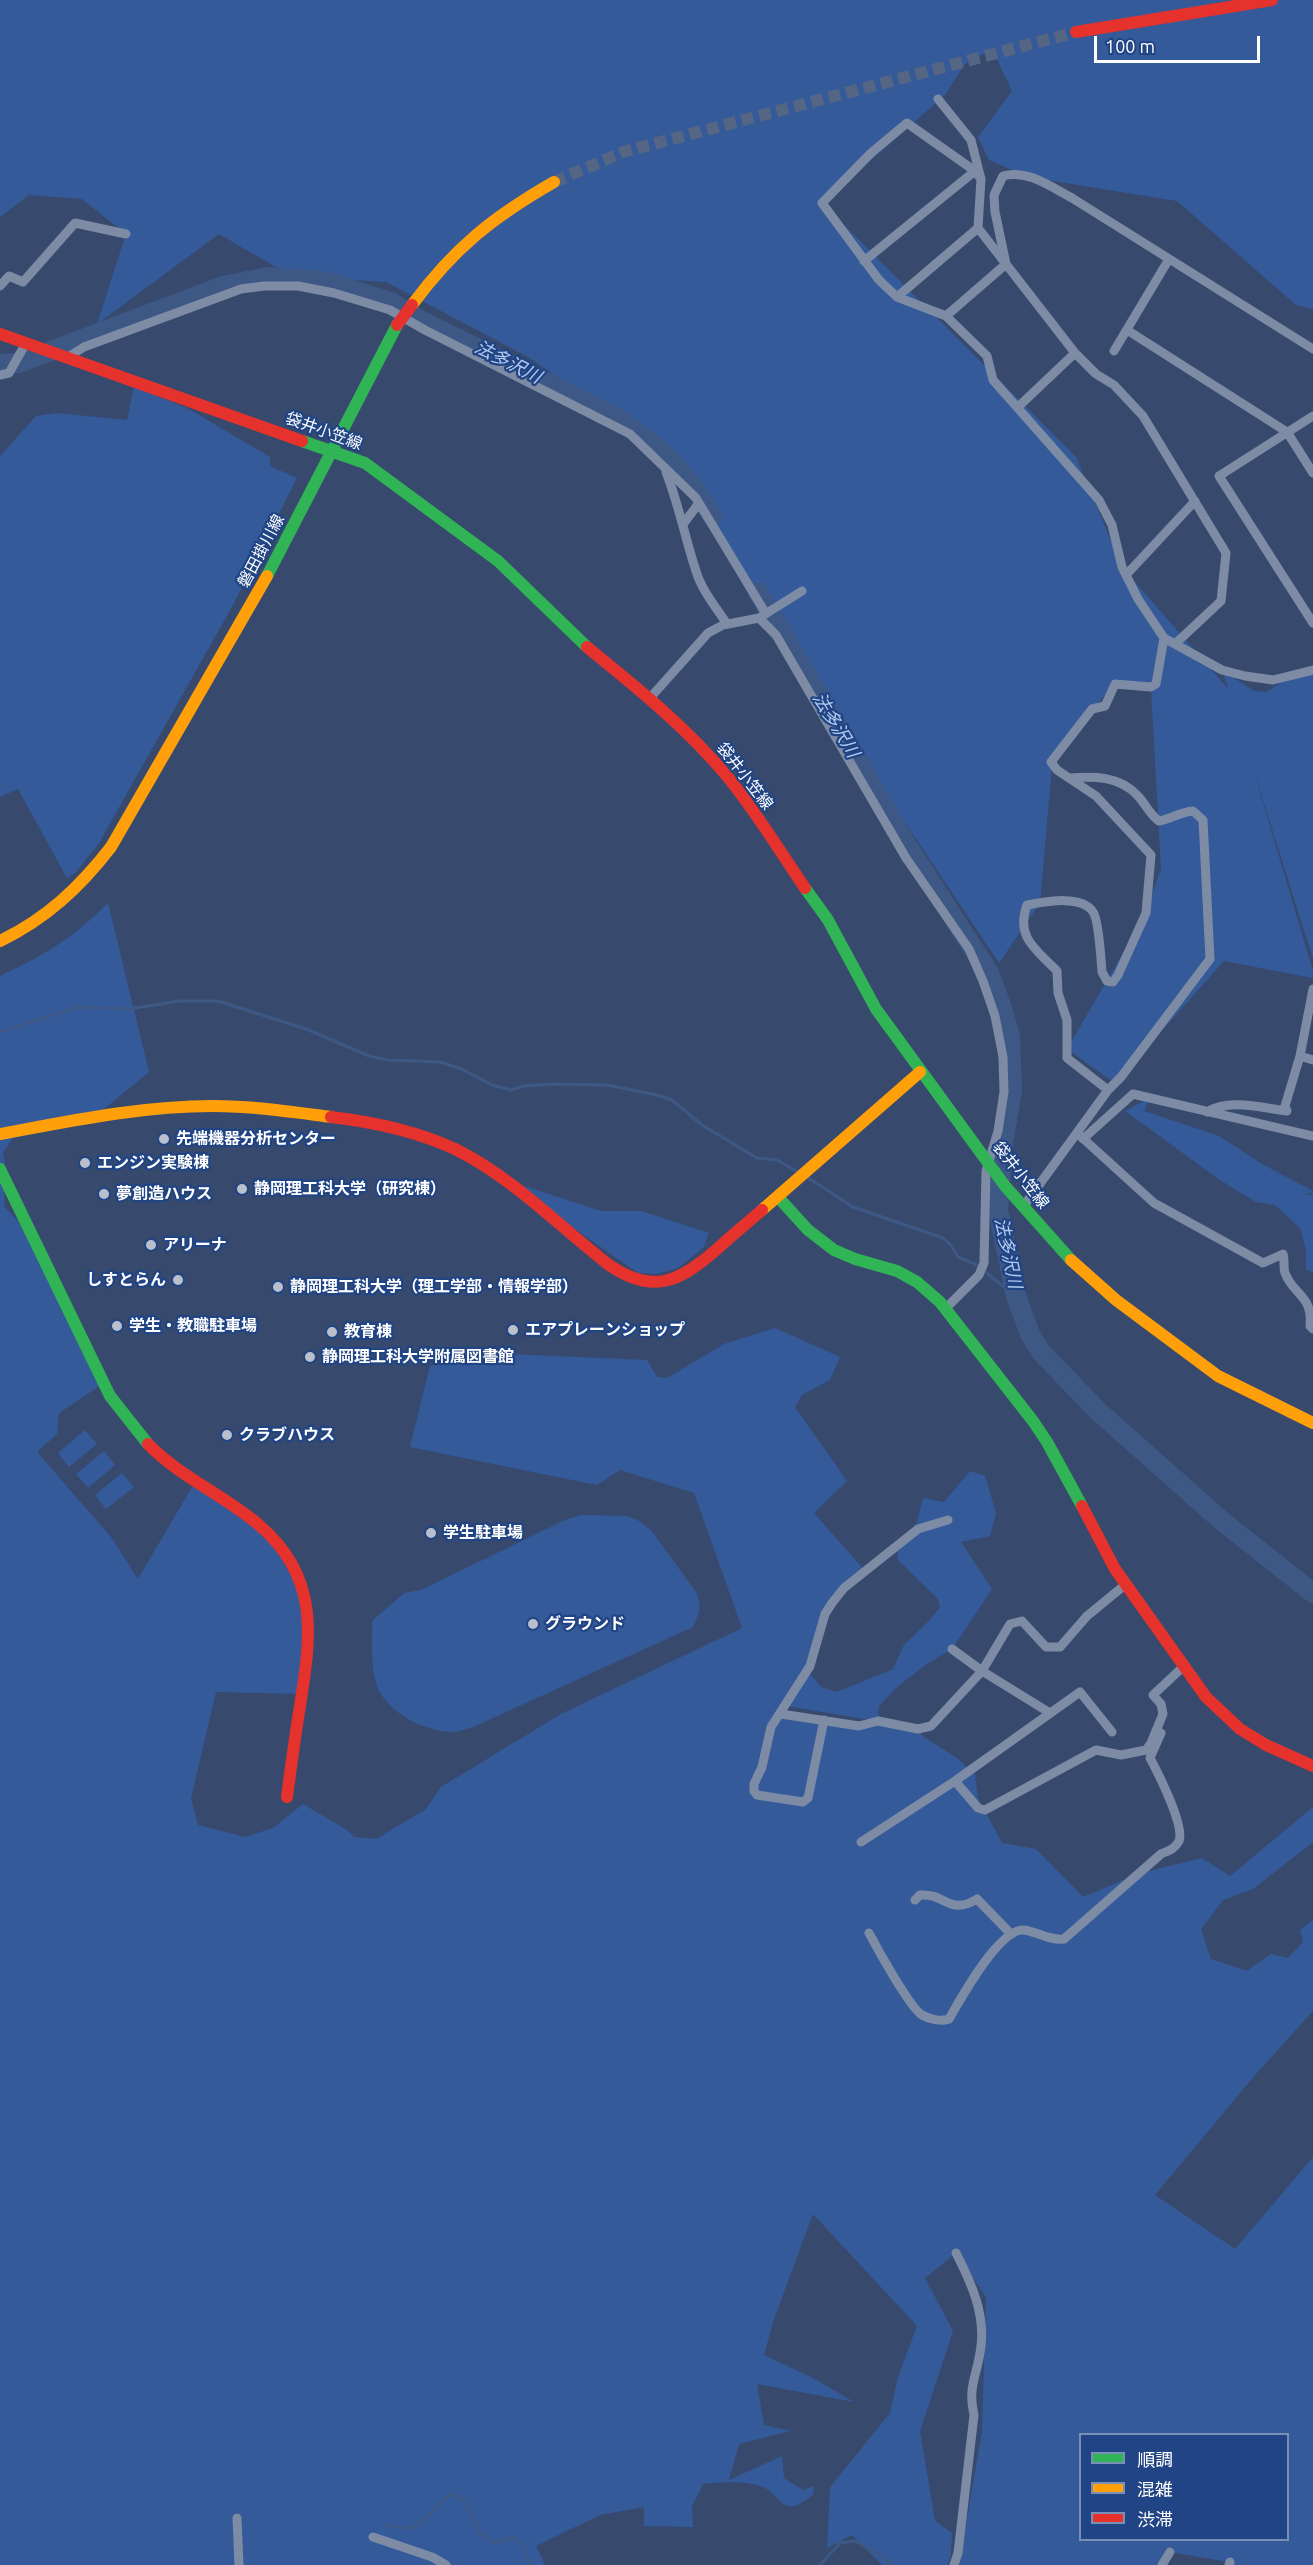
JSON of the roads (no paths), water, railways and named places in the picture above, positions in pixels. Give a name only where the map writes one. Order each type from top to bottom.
[{"type":"main road","points":[[1076,32],[1272,0]]},
{"type":"main road","name":"磐田掛川線","points":[[0,941],[35,922],[57,906],[92,873],[111,847],[223,655],[281,550],[398,325],[433,275],[502,212],[554,182]]},
{"type":"main road","name":"袋井小笠線","points":[[0,334],[365,463],[498,561],[575,637],[650,698],[694,739],[727,776],[828,920],[876,1009],[1005,1186],[1066,1256],[1116,1300],[1218,1376],[1313,1423]]},
{"type":"main road","points":[[0,1134],[152,1110],[213,1106],[349,1118],[389,1125],[432,1139],[478,1163],[619,1272],[647,1282],[677,1279],[693,1270],[921,1071]]},
{"type":"main road","points":[[0,1169],[110,1396],[123,1416],[138,1435],[172,1466],[267,1532],[280,1548],[300,1583],[309,1617],[309,1630],[306,1667],[287,1797]]},
{"type":"main road","points":[[778,1197],[804,1226],[829,1247],[846,1256],[906,1275],[925,1287],[945,1309],[1047,1442],[1107,1554],[1206,1697],[1240,1729],[1266,1745],[1313,1766]]},
{"type":"street","points":[[938,99],[971,140],[978,175],[978,228],[1075,353],[1096,374],[1114,385],[1143,416],[1226,553],[1221,601],[1175,644]]},
{"type":"street","points":[[978,175],[908,123],[871,153],[822,203],[879,280],[897,297],[946,316],[987,356],[993,380],[1099,500],[1112,525],[1126,574],[1138,599],[1164,638],[1222,670],[1245,676],[1273,680],[1313,670]]},
{"type":"street","points":[[1006,264],[994,212],[994,195],[1003,176],[1013,173],[1035,178],[1054,188],[1313,349]]},
{"type":"street","points":[[864,261],[978,175]]},
{"type":"street","points":[[0,286],[9,276],[23,282],[75,223],[126,234]]},
{"type":"street","points":[[897,297],[978,228]]},
{"type":"street","points":[[1114,351],[1169,259]]},
{"type":"street","points":[[946,316],[1006,264]]},
{"type":"street","points":[[68,357],[84,347],[241,289],[298,286],[334,293],[390,310],[630,434],[699,503],[906,858],[969,949],[995,1016],[1003,1057],[1004,1092],[998,1131],[986,1171],[984,1263],[979,1275],[945,1309]]},
{"type":"street","points":[[1126,330],[1287,432],[1313,473]]},
{"type":"street","points":[[0,375],[9,374],[26,344]]},
{"type":"street","points":[[1017,406],[1075,353]]},
{"type":"street","points":[[1312,619],[1219,476],[1313,416]]},
{"type":"street","points":[[665,468],[684,524],[696,572],[706,593],[727,624]]},
{"type":"street","points":[[1126,574],[1195,501]]},
{"type":"street","points":[[684,524],[699,503]]},
{"type":"street","points":[[650,698],[708,633],[727,624],[763,616],[802,591]]},
{"type":"street","points":[[1108,1090],[1067,1058],[1067,1020],[1058,993],[1057,971],[1034,951],[1026,936],[1022,918],[1027,905],[1058,899],[1088,905],[1095,913],[1102,972],[1107,981],[1113,982],[1118,975],[1146,912],[1151,855],[1096,796],[1058,770],[1051,762],[1053,756],[1092,709],[1105,706],[1115,684],[1151,687],[1156,684],[1164,638]]},
{"type":"street","points":[[1023,1207],[1080,1136],[1108,1090],[1121,1077],[1210,959],[1203,820],[1192,811],[1180,812],[1169,819],[1159,821],[1150,815],[1137,795],[1114,781],[1096,776],[1070,778]]},
{"type":"street","points":[[1207,1112],[1216,1106],[1234,1105],[1287,1111],[1285,1106],[1300,1056],[1313,989]]},
{"type":"street","points":[[1300,1056],[1313,1060]]},
{"type":"street","points":[[1080,1136],[1133,1094],[1313,1136]]},
{"type":"street","points":[[1080,1136],[1154,1203],[1263,1263],[1283,1254],[1285,1274],[1308,1302],[1313,1315],[1310,1326],[1313,1329]]},
{"type":"street","points":[[824,1720],[808,1798],[803,1802],[757,1795],[754,1791],[754,1784],[762,1767],[771,1727],[810,1666],[825,1614],[844,1588],[918,1529],[948,1520]]},
{"type":"street","points":[[781,1714],[859,1726],[878,1721],[926,1729],[982,1671],[1010,1624],[1022,1621],[1046,1647],[1054,1649],[1060,1647],[1087,1616],[1126,1584]]},
{"type":"street","points":[[952,1649],[982,1671],[1050,1713]]},
{"type":"street","points":[[955,1781],[978,1808],[985,1810],[1096,1750],[1122,1755],[1146,1750],[1152,1743],[1163,1714],[1161,1704],[1153,1695],[1184,1666]]},
{"type":"street","points":[[861,1842],[955,1781],[1080,1692],[1112,1732]]},
{"type":"street","points":[[869,1933],[886,1965],[920,2014],[943,2022],[949,2019],[979,1967],[1011,1934],[1024,1930],[1056,1940],[1064,1940],[1161,1854],[1172,1850],[1178,1843],[1179,1827],[1169,1797],[1150,1758],[1161,1733],[1156,1730]]},
{"type":"street","points":[[915,1900],[920,1895],[927,1894],[958,1906],[965,1906],[978,1899],[1011,1934]]},
{"type":"street","points":[[954,2565],[958,2553],[974,2415],[970,2398],[982,2346],[975,2291],[957,2253]]},
{"type":"street","points":[[237,2518],[239,2565]]},
{"type":"street","points":[[373,2537],[432,2557],[446,2565]]},
{"type":"street","points":[[1162,2565],[1170,2552]]},
{"type":"waterway","name":"法多沢川","points":[[0,364],[19,363],[223,286],[268,277],[324,281],[391,302],[420,320],[614,416],[652,443],[673,463],[696,490],[712,516]]},
{"type":"waterway","name":"法多沢川","points":[[758,592],[908,847],[989,973],[1001,1005],[1010,1036],[1012,1091],[1002,1150],[998,1210],[1016,1296],[1030,1334],[1041,1352],[1098,1411],[1222,1521],[1313,1593]]},
{"type":"waterway","points":[[0,1032],[78,1007],[129,1009],[179,1001],[218,1001],[306,1029],[369,1056],[388,1060],[440,1062],[462,1069],[492,1085],[511,1090],[523,1086],[551,1084],[607,1085],[657,1095],[672,1100],[702,1125],[757,1158],[777,1160],[798,1172]]},
{"type":"waterway","points":[[807,1177],[853,1207],[943,1238],[951,1245],[958,1257],[975,1264],[1016,1296]]},
{"type":"waterway","points":[[384,2525],[399,2528],[415,2525],[448,2496],[455,2494],[466,2504],[482,2535],[495,2543],[512,2537],[520,2541],[530,2565]]},
{"type":"waterway","points":[[820,2565],[840,2543],[855,2541],[885,2558],[891,2565]]},
{"type":"tunnel","points":[[554,182],[623,152],[1076,32]]},
{"type":"place","name":"先端機器分析センター","points":[[164,1139]]},
{"type":"place","name":"エンジン実験棟","points":[[85,1163]]},
{"type":"place","name":"静岡理工科大学（研究棟）","points":[[242,1189]]},
{"type":"place","name":"夢創造ハウス","points":[[104,1194]]},
{"type":"place","name":"アリーナ","points":[[151,1245]]},
{"type":"place","name":"しすとらん","points":[[178,1280]]},
{"type":"place","name":"静岡理工科大学（理工学部・情報学部）","points":[[278,1287]]},
{"type":"place","name":"学生・教職駐車場","points":[[117,1326]]},
{"type":"place","name":"エアプレーンショップ","points":[[513,1330]]},
{"type":"place","name":"教育棟","points":[[332,1332]]},
{"type":"place","name":"静岡理工科大学附属図書館","points":[[310,1357]]},
{"type":"place","name":"クラブハウス","points":[[227,1435]]},
{"type":"place","name":"学生駐車場","points":[[431,1533]]},
{"type":"place","name":"グラウンド","points":[[533,1624]]}]
